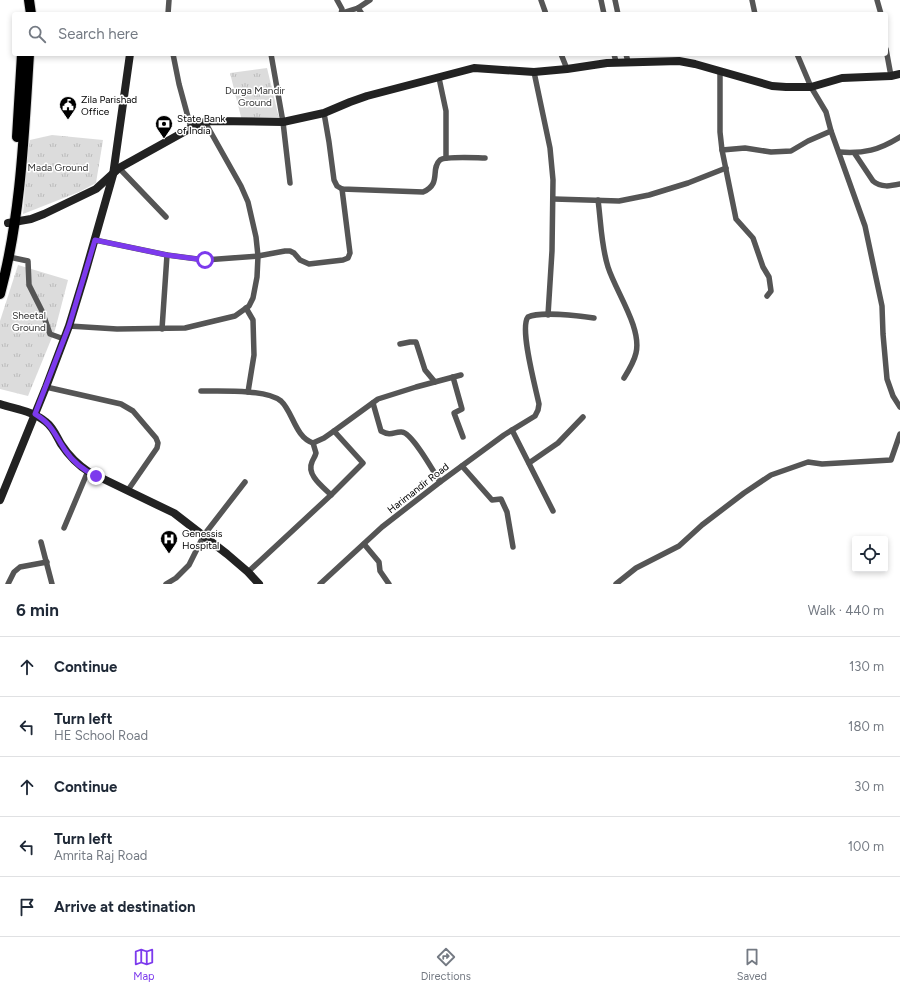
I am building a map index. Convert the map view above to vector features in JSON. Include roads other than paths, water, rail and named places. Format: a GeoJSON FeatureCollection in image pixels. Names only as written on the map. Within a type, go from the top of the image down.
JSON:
{"type":"FeatureCollection","features":[{"type":"Feature","properties":{"kind":"highway"},"geometry":{"type":"LineString","coordinates":[[23,0],[25,12]]}},
{"type":"Feature","properties":{"kind":"highway"},"geometry":{"type":"LineString","coordinates":[[29,0],[31,12]]}},
{"type":"Feature","properties":{"kind":"highway"},"geometry":{"type":"LineString","coordinates":[[0,294],[9,257],[22,56]]}},
{"type":"Feature","properties":{"kind":"highway"},"geometry":{"type":"LineString","coordinates":[[0,270],[11,223],[23,138],[29,56]]}},
{"type":"Feature","properties":{"kind":"street"},"geometry":{"type":"LineString","coordinates":[[168,12],[169,0]]}},
{"type":"Feature","properties":{"kind":"street"},"geometry":{"type":"LineString","coordinates":[[336,0],[342,9],[342,12]]}},
{"type":"Feature","properties":{"kind":"street"},"geometry":{"type":"LineString","coordinates":[[347,12],[358,8],[370,0]]}},
{"type":"Feature","properties":{"kind":"street"},"geometry":{"type":"LineString","coordinates":[[541,0],[545,12]]}},
{"type":"Feature","properties":{"kind":"street"},"geometry":{"type":"LineString","coordinates":[[601,0],[604,12]]}},
{"type":"Feature","properties":{"kind":"street"},"geometry":{"type":"LineString","coordinates":[[615,0],[618,12]]}},
{"type":"Feature","properties":{"kind":"street"},"geometry":{"type":"LineString","coordinates":[[752,0],[755,12]]}},
{"type":"Feature","properties":{"kind":"street"},"geometry":{"type":"LineString","coordinates":[[877,0],[880,12]]}},
{"type":"Feature","properties":{"kind":"street"},"geometry":{"type":"LineString","coordinates":[[358,8],[361,12]]}},
{"type":"Feature","properties":{"kind":"street"},"geometry":{"type":"LineString","coordinates":[[0,500],[69,326],[116,172],[130,56]]}},
{"type":"Feature","properties":{"kind":"street"},"geometry":{"type":"LineString","coordinates":[[173,56],[179,84],[191,128]]}},
{"type":"Feature","properties":{"kind":"street"},"geometry":{"type":"LineString","coordinates":[[271,56],[283,122],[290,183]]}},
{"type":"Feature","properties":{"kind":"street"},"geometry":{"type":"LineString","coordinates":[[562,56],[567,69]]}},
{"type":"Feature","properties":{"kind":"street"},"geometry":{"type":"LineString","coordinates":[[798,56],[811,87],[826,112],[831,132],[865,226],[882,306],[882,334],[887,379],[893,396],[900,407]]}},
{"type":"Feature","properties":{"kind":"street"},"geometry":{"type":"LineString","coordinates":[[887,56],[891,76]]}},
{"type":"Feature","properties":{"kind":"street"},"geometry":{"type":"LineString","coordinates":[[11,223],[44,214],[96,189],[116,172],[191,128],[205,122],[283,122],[324,113],[350,102],[474,68],[534,72],[567,69],[615,58],[679,61],[772,86],[786,87],[811,87],[842,78],[891,76],[900,74]]}},
{"type":"Feature","properties":{"kind":"street"},"geometry":{"type":"LineString","coordinates":[[720,71],[720,132],[722,150],[736,219],[753,238],[763,267],[769,277],[771,291],[767,296]]}},
{"type":"Feature","properties":{"kind":"street"},"geometry":{"type":"LineString","coordinates":[[534,72],[550,148],[554,199],[548,315],[594,318]]}},
{"type":"Feature","properties":{"kind":"street"},"geometry":{"type":"LineString","coordinates":[[439,78],[446,111],[446,158]]}},
{"type":"Feature","properties":{"kind":"street"},"geometry":{"type":"LineString","coordinates":[[324,113],[334,180],[337,186],[342,189],[423,192],[433,185],[437,166],[440,161],[446,158],[485,158]]}},
{"type":"Feature","properties":{"kind":"street"},"geometry":{"type":"LineString","coordinates":[[69,326],[117,329],[193,327],[235,316],[249,306],[257,277],[258,256],[256,237],[245,194],[205,122]]}},
{"type":"Feature","properties":{"kind":"street"},"geometry":{"type":"LineString","coordinates":[[722,150],[745,148],[771,152],[791,151],[808,141],[831,132]]}},
{"type":"Feature","properties":{"kind":"street"},"geometry":{"type":"LineString","coordinates":[[839,152],[855,154],[868,151],[886,145],[900,137]]}},
{"type":"Feature","properties":{"kind":"street"},"geometry":{"type":"LineString","coordinates":[[855,154],[873,181],[877,184],[891,186],[900,184]]}},
{"type":"Feature","properties":{"kind":"street"},"geometry":{"type":"LineString","coordinates":[[554,199],[619,201],[649,195],[688,183],[726,168]]}},
{"type":"Feature","properties":{"kind":"street"},"geometry":{"type":"LineString","coordinates":[[116,172],[166,217]]}},
{"type":"Feature","properties":{"kind":"street"},"geometry":{"type":"LineString","coordinates":[[95,240],[167,255],[205,260],[258,256],[285,250],[294,253],[300,260],[309,264],[343,260],[348,258],[350,253],[342,189]]}},
{"type":"Feature","properties":{"kind":"street"},"geometry":{"type":"LineString","coordinates":[[598,200],[603,247],[608,266],[636,335],[636,353],[624,378]]}},
{"type":"Feature","properties":{"kind":"street"},"geometry":{"type":"LineString","coordinates":[[162,329],[167,255]]}},
{"type":"Feature","properties":{"kind":"street"},"geometry":{"type":"LineString","coordinates":[[9,257],[28,261],[29,285],[42,311],[50,334],[64,339]]}},
{"type":"Feature","properties":{"kind":"street"},"geometry":{"type":"LineString","coordinates":[[246,308],[253,320],[254,355],[248,392]]}},
{"type":"Feature","properties":{"kind":"street","name":"Harimandir Road"},"geometry":{"type":"LineString","coordinates":[[320,584],[382,527],[462,466],[512,430],[535,416],[539,404],[529,360],[525,324],[526,319],[530,316],[548,315]]}},
{"type":"Feature","properties":{"kind":"street"},"geometry":{"type":"LineString","coordinates":[[400,344],[416,342],[425,370],[435,382]]}},
{"type":"Feature","properties":{"kind":"street"},"geometry":{"type":"LineString","coordinates":[[313,443],[324,438],[378,399],[461,375]]}},
{"type":"Feature","properties":{"kind":"street"},"geometry":{"type":"LineString","coordinates":[[453,377],[462,409],[454,413],[463,437]]}},
{"type":"Feature","properties":{"kind":"street"},"geometry":{"type":"LineString","coordinates":[[46,387],[121,404],[133,411],[156,438],[158,443],[157,448],[128,490]]}},
{"type":"Feature","properties":{"kind":"street"},"geometry":{"type":"LineString","coordinates":[[201,391],[248,392],[279,400],[284,404],[301,434],[305,439],[313,443],[316,453],[310,470],[313,476],[331,495]]}},
{"type":"Feature","properties":{"kind":"street"},"geometry":{"type":"LineString","coordinates":[[373,403],[381,431],[386,434],[402,432],[408,434],[440,482]]}},
{"type":"Feature","properties":{"kind":"street"},"geometry":{"type":"LineString","coordinates":[[0,404],[35,414],[47,422],[69,456],[79,466],[174,513],[248,572],[259,584]]}},
{"type":"Feature","properties":{"kind":"street"},"geometry":{"type":"LineString","coordinates":[[529,463],[558,443],[583,417]]}},
{"type":"Feature","properties":{"kind":"street"},"geometry":{"type":"LineString","coordinates":[[512,430],[553,511]]}},
{"type":"Feature","properties":{"kind":"street"},"geometry":{"type":"LineString","coordinates":[[248,572],[331,495],[363,463],[334,431]]}},
{"type":"Feature","properties":{"kind":"street"},"geometry":{"type":"LineString","coordinates":[[616,584],[636,568],[679,546],[702,525],[744,493],[771,475],[808,462],[822,464],[891,460],[900,434]]}},
{"type":"Feature","properties":{"kind":"street"},"geometry":{"type":"LineString","coordinates":[[462,466],[492,500],[501,499],[507,512],[513,548]]}},
{"type":"Feature","properties":{"kind":"street"},"geometry":{"type":"LineString","coordinates":[[64,528],[88,471]]}},
{"type":"Feature","properties":{"kind":"street"},"geometry":{"type":"LineString","coordinates":[[166,584],[176,578],[189,565],[204,536],[245,482]]}},
{"type":"Feature","properties":{"kind":"street"},"geometry":{"type":"LineString","coordinates":[[41,542],[52,584]]}},
{"type":"Feature","properties":{"kind":"street"},"geometry":{"type":"LineString","coordinates":[[364,544],[380,562],[380,571],[389,584]]}},
{"type":"Feature","properties":{"kind":"street"},"geometry":{"type":"LineString","coordinates":[[8,584],[14,572],[20,567],[46,562]]}},
{"type":"Feature","properties":{"kind":"place","name":"Zila Parishad Office"},"geometry":{"type":"Point","coordinates":[68,120]}},
{"type":"Feature","properties":{"kind":"place","name":"State Bank of India"},"geometry":{"type":"Point","coordinates":[164,139]}},
{"type":"Feature","properties":{"kind":"place","name":"Genessis Hospital"},"geometry":{"type":"Point","coordinates":[169,554]}},
{"type":"Feature","properties":{"kind":"park label","name":"Durga Mandir Ground"},"geometry":{"type":"Point","coordinates":[255,96]}},
{"type":"Feature","properties":{"kind":"park label","name":"Mada Ground"},"geometry":{"type":"Point","coordinates":[58,167]}},
{"type":"Feature","properties":{"kind":"park label","name":"Sheetal Ground"},"geometry":{"type":"Point","coordinates":[29,320]}}]}
